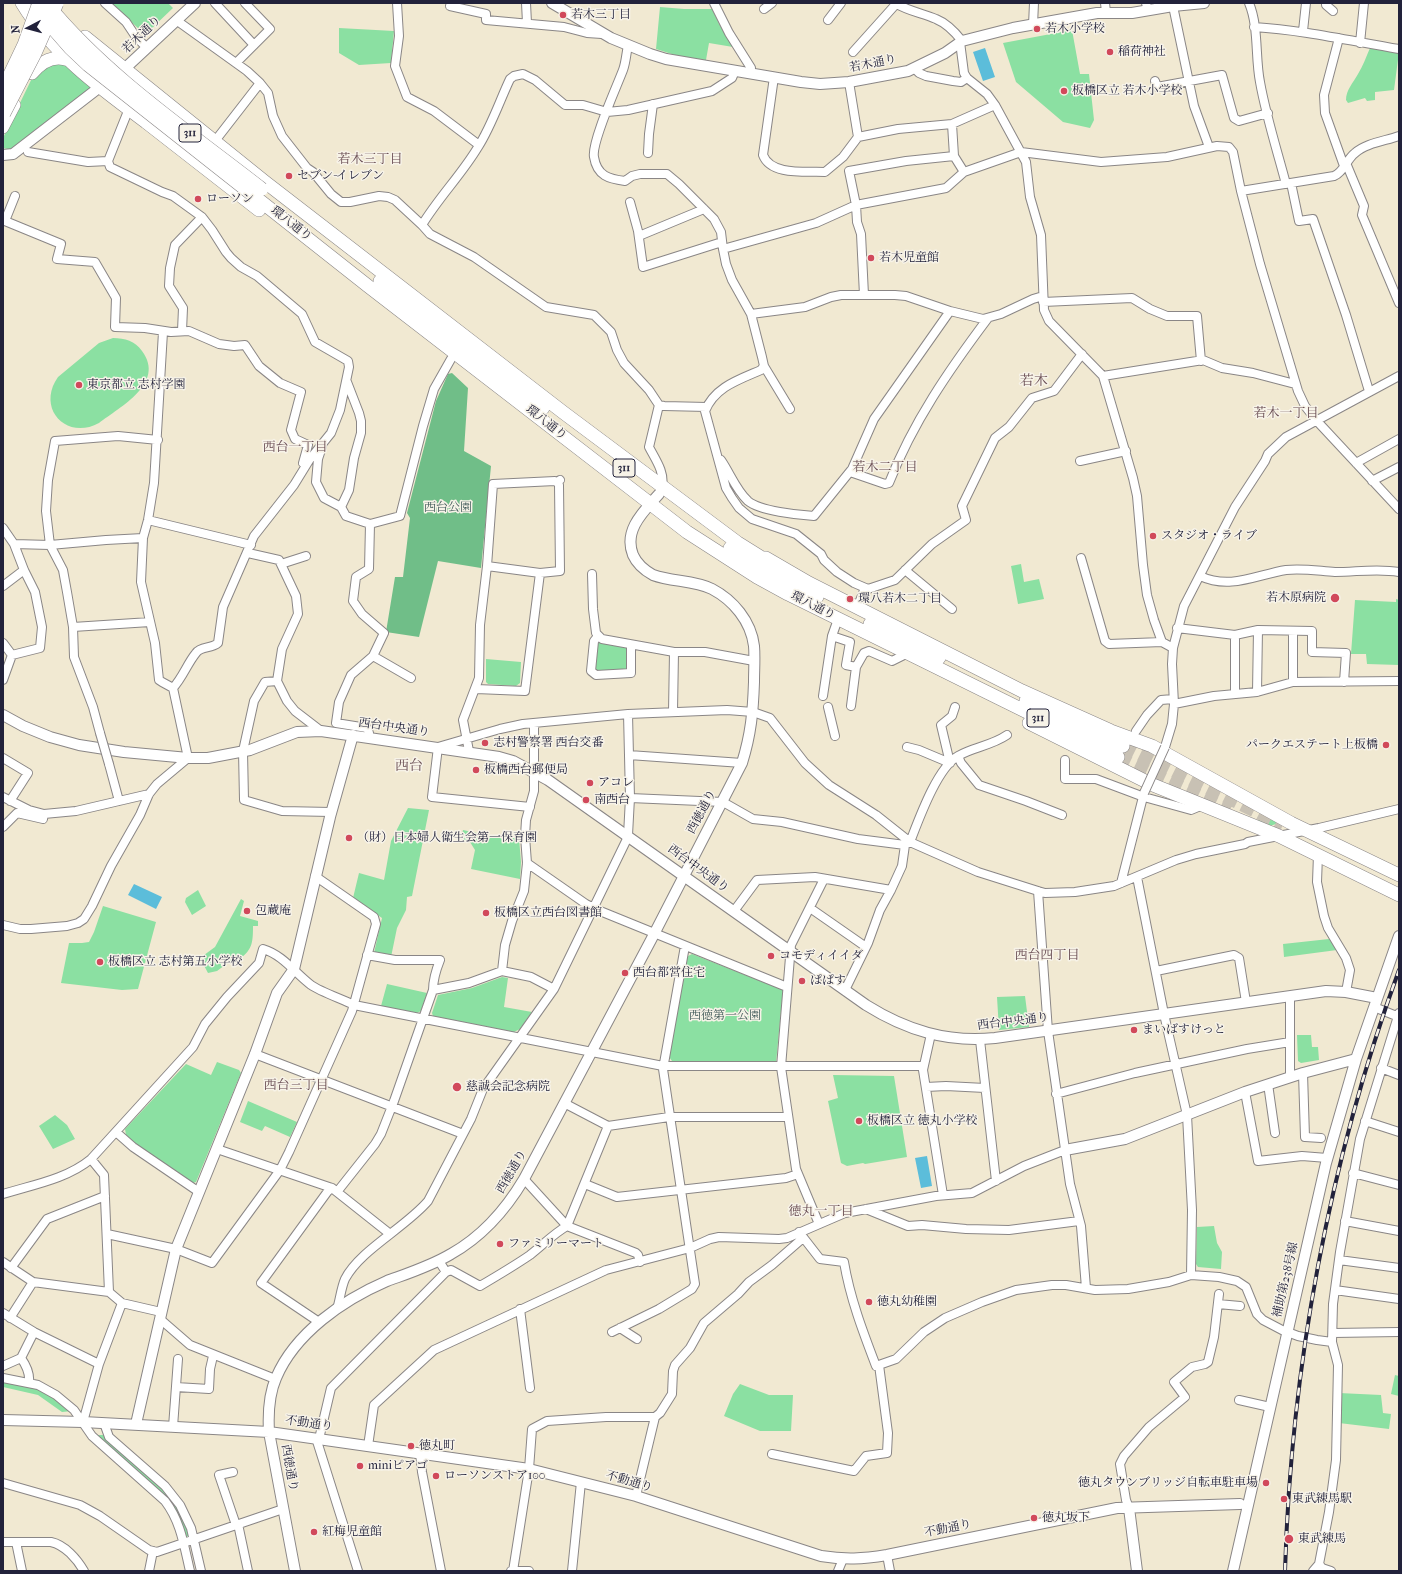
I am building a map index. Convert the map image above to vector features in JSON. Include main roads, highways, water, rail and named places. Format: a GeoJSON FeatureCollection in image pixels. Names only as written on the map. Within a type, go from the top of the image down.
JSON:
{"type":"FeatureCollection","features":[{"type":"Feature","properties":{"kind":"highway"},"geometry":{"type":"LineString","coordinates":[[3,91],[25,45],[40,3]]}},
{"type":"Feature","properties":{"kind":"highway"},"geometry":{"type":"LineString","coordinates":[[3,113],[58,5]]}},
{"type":"Feature","properties":{"kind":"main road"},"geometry":{"type":"LineString","coordinates":[[22,3],[32,7],[48,38],[69,60],[128,109],[258,192],[335,252],[467,340],[564,413],[657,495],[762,558],[766,558],[808,583],[857,608],[916,646],[975,671],[1021,694],[1152,746],[1306,831],[1399,875]]}},
{"type":"Feature","properties":{"kind":"main road","name":"環八通り"},"geometry":{"type":"LineString","coordinates":[[46,3],[78,40],[95,56],[258,192]]}},
{"type":"Feature","properties":{"kind":"main road"},"geometry":{"type":"LineString","coordinates":[[58,5],[80,33],[124,70],[215,141],[258,192],[281,223],[335,252]]}},
{"type":"Feature","properties":{"kind":"main road"},"geometry":{"type":"LineString","coordinates":[[3,128],[32,73],[48,38],[58,5]]}},
{"type":"Feature","properties":{"kind":"main road"},"geometry":{"type":"LineString","coordinates":[[4,73],[22,38],[32,7]]}},
{"type":"Feature","properties":{"kind":"main road","name":"環八通り"},"geometry":{"type":"LineString","coordinates":[[32,7],[88,65],[258,192],[335,252],[602,467],[657,495],[708,547],[757,577],[838,619],[916,646],[958,679],[1121,752],[1021,694],[850,614],[748,561],[657,495],[510,382],[335,252]]}},
{"type":"Feature","properties":{"kind":"main road"},"geometry":{"type":"LineString","coordinates":[[32,73],[39,65],[49,60],[59,57],[69,60]]}},
{"type":"Feature","properties":{"kind":"main road"},"geometry":{"type":"LineString","coordinates":[[258,192],[300,213],[335,252],[362,292],[451,359],[554,440],[602,467]]}},
{"type":"Feature","properties":{"kind":"main road"},"geometry":{"type":"LineString","coordinates":[[958,679],[1006,711],[1153,785],[1278,836],[1399,895]]}},
{"type":"Feature","properties":{"kind":"main road"},"geometry":{"type":"LineString","coordinates":[[1257,827],[1253,817],[1261,810],[1269,811]]}},
{"type":"Feature","properties":{"kind":"water"},"geometry":{"type":"Polygon","coordinates":[[[985,48],[995,77],[983,81],[973,52],[985,48]]]}},
{"type":"Feature","properties":{"kind":"water"},"geometry":{"type":"Polygon","coordinates":[[[134,884],[162,897],[156,909],[128,895],[134,884]]]}},
{"type":"Feature","properties":{"kind":"water"},"geometry":{"type":"Polygon","coordinates":[[[927,1156],[932,1186],[921,1188],[915,1158],[927,1156]]]}},
{"type":"Feature","properties":{"kind":"tunnel"},"geometry":{"type":"LineString","coordinates":[[1123,746],[1283,825]]}},
{"type":"Feature","properties":{"kind":"tunnel"},"geometry":{"type":"LineString","coordinates":[[1118,757],[1230,810]]}},
{"type":"Feature","properties":{"kind":"railway"},"geometry":{"type":"LineString","coordinates":[[1285,1571],[1289,1494],[1296,1418],[1305,1342],[1318,1266],[1352,1116],[1374,1043],[1399,970]]}},
{"type":"Feature","properties":{"kind":"place","name":"若木三丁目"},"geometry":{"type":"Point","coordinates":[563,15]}},
{"type":"Feature","properties":{"kind":"place","name":"若木小学校"},"geometry":{"type":"Point","coordinates":[1037,29]}},
{"type":"Feature","properties":{"kind":"place","name":"稲荷神社"},"geometry":{"type":"Point","coordinates":[1110,52]}},
{"type":"Feature","properties":{"kind":"place","name":"板橋区立 若木小学校"},"geometry":{"type":"Point","coordinates":[1064,91]}},
{"type":"Feature","properties":{"kind":"place","name":"セブン-イレブン"},"geometry":{"type":"Point","coordinates":[289,176]}},
{"type":"Feature","properties":{"kind":"place","name":"ローソン"},"geometry":{"type":"Point","coordinates":[198,199]}},
{"type":"Feature","properties":{"kind":"place","name":"若木児童館"},"geometry":{"type":"Point","coordinates":[871,258]}},
{"type":"Feature","properties":{"kind":"place","name":"東京都立 志村学園"},"geometry":{"type":"Point","coordinates":[79,385]}},
{"type":"Feature","properties":{"kind":"place","name":"スタジオ・ライブ"},"geometry":{"type":"Point","coordinates":[1153,536]}},
{"type":"Feature","properties":{"kind":"place","name":"若木原病院"},"geometry":{"type":"Point","coordinates":[1335,598]}},
{"type":"Feature","properties":{"kind":"place","name":"環八若木二丁目"},"geometry":{"type":"Point","coordinates":[850,599]}},
{"type":"Feature","properties":{"kind":"place","name":"志村警察署 西台交番"},"geometry":{"type":"Point","coordinates":[485,743]}},
{"type":"Feature","properties":{"kind":"place","name":"パークエステート上板橋"},"geometry":{"type":"Point","coordinates":[1386,745]}},
{"type":"Feature","properties":{"kind":"place","name":"板橋西台郵便局"},"geometry":{"type":"Point","coordinates":[476,770]}},
{"type":"Feature","properties":{"kind":"place","name":"アコレ"},"geometry":{"type":"Point","coordinates":[590,783]}},
{"type":"Feature","properties":{"kind":"place","name":"南西台"},"geometry":{"type":"Point","coordinates":[586,800]}},
{"type":"Feature","properties":{"kind":"place","name":"（財）日本婦人衛生会第一保育園"},"geometry":{"type":"Point","coordinates":[349,838]}},
{"type":"Feature","properties":{"kind":"place","name":"包蔵庵"},"geometry":{"type":"Point","coordinates":[247,911]}},
{"type":"Feature","properties":{"kind":"place","name":"板橋区立西台図書館"},"geometry":{"type":"Point","coordinates":[486,913]}},
{"type":"Feature","properties":{"kind":"place","name":"コモディイイダ"},"geometry":{"type":"Point","coordinates":[771,956]}},
{"type":"Feature","properties":{"kind":"place","name":"板橋区立 志村第五小学校"},"geometry":{"type":"Point","coordinates":[100,962]}},
{"type":"Feature","properties":{"kind":"place","name":"西台都営住宅"},"geometry":{"type":"Point","coordinates":[625,973]}},
{"type":"Feature","properties":{"kind":"place","name":"ぱぱす"},"geometry":{"type":"Point","coordinates":[802,981]}},
{"type":"Feature","properties":{"kind":"place","name":"まいばすけっと"},"geometry":{"type":"Point","coordinates":[1134,1030]}},
{"type":"Feature","properties":{"kind":"place","name":"慈誠会記念病院"},"geometry":{"type":"Point","coordinates":[457,1087]}},
{"type":"Feature","properties":{"kind":"place","name":"板橋区立 徳丸小学校"},"geometry":{"type":"Point","coordinates":[859,1121]}},
{"type":"Feature","properties":{"kind":"place","name":"ファミリーマート"},"geometry":{"type":"Point","coordinates":[500,1244]}},
{"type":"Feature","properties":{"kind":"place","name":"徳丸幼稚園"},"geometry":{"type":"Point","coordinates":[869,1302]}},
{"type":"Feature","properties":{"kind":"place","name":"徳丸町"},"geometry":{"type":"Point","coordinates":[411,1446]}},
{"type":"Feature","properties":{"kind":"place","name":"miniピアゴ"},"geometry":{"type":"Point","coordinates":[360,1466]}},
{"type":"Feature","properties":{"kind":"place","name":"ローソンストア100"},"geometry":{"type":"Point","coordinates":[436,1476]}},
{"type":"Feature","properties":{"kind":"place","name":"徳丸タウンブリッジ自転車駐車場"},"geometry":{"type":"Point","coordinates":[1266,1483]}},
{"type":"Feature","properties":{"kind":"place","name":"東武練馬駅"},"geometry":{"type":"Point","coordinates":[1284,1499]}},
{"type":"Feature","properties":{"kind":"place","name":"徳丸坂下"},"geometry":{"type":"Point","coordinates":[1034,1518]}},
{"type":"Feature","properties":{"kind":"place","name":"紅梅児童館"},"geometry":{"type":"Point","coordinates":[314,1532]}},
{"type":"Feature","properties":{"kind":"place","name":"東武練馬"},"geometry":{"type":"Point","coordinates":[1289,1539]}},
{"type":"Feature","properties":{"kind":"district","name":"若木三丁目"},"geometry":{"type":"Point","coordinates":[370,160]}},
{"type":"Feature","properties":{"kind":"district","name":"若木"},"geometry":{"type":"Point","coordinates":[1034,382]}},
{"type":"Feature","properties":{"kind":"district","name":"若木一丁目"},"geometry":{"type":"Point","coordinates":[1286,414]}},
{"type":"Feature","properties":{"kind":"district","name":"西台一丁目"},"geometry":{"type":"Point","coordinates":[295,448]}},
{"type":"Feature","properties":{"kind":"district","name":"若木二丁目"},"geometry":{"type":"Point","coordinates":[885,468]}},
{"type":"Feature","properties":{"kind":"district","name":"西台"},"geometry":{"type":"Point","coordinates":[409,767]}},
{"type":"Feature","properties":{"kind":"district","name":"西台四丁目"},"geometry":{"type":"Point","coordinates":[1047,956]}},
{"type":"Feature","properties":{"kind":"district","name":"西台三丁目"},"geometry":{"type":"Point","coordinates":[296,1086]}},
{"type":"Feature","properties":{"kind":"district","name":"徳丸一丁目"},"geometry":{"type":"Point","coordinates":[821,1212]}},
{"type":"Feature","properties":{"kind":"park label","name":"西台公園"},"geometry":{"type":"Point","coordinates":[448,508]}},
{"type":"Feature","properties":{"kind":"park label","name":"西徳第一公園"},"geometry":{"type":"Point","coordinates":[725,1016]}}]}
